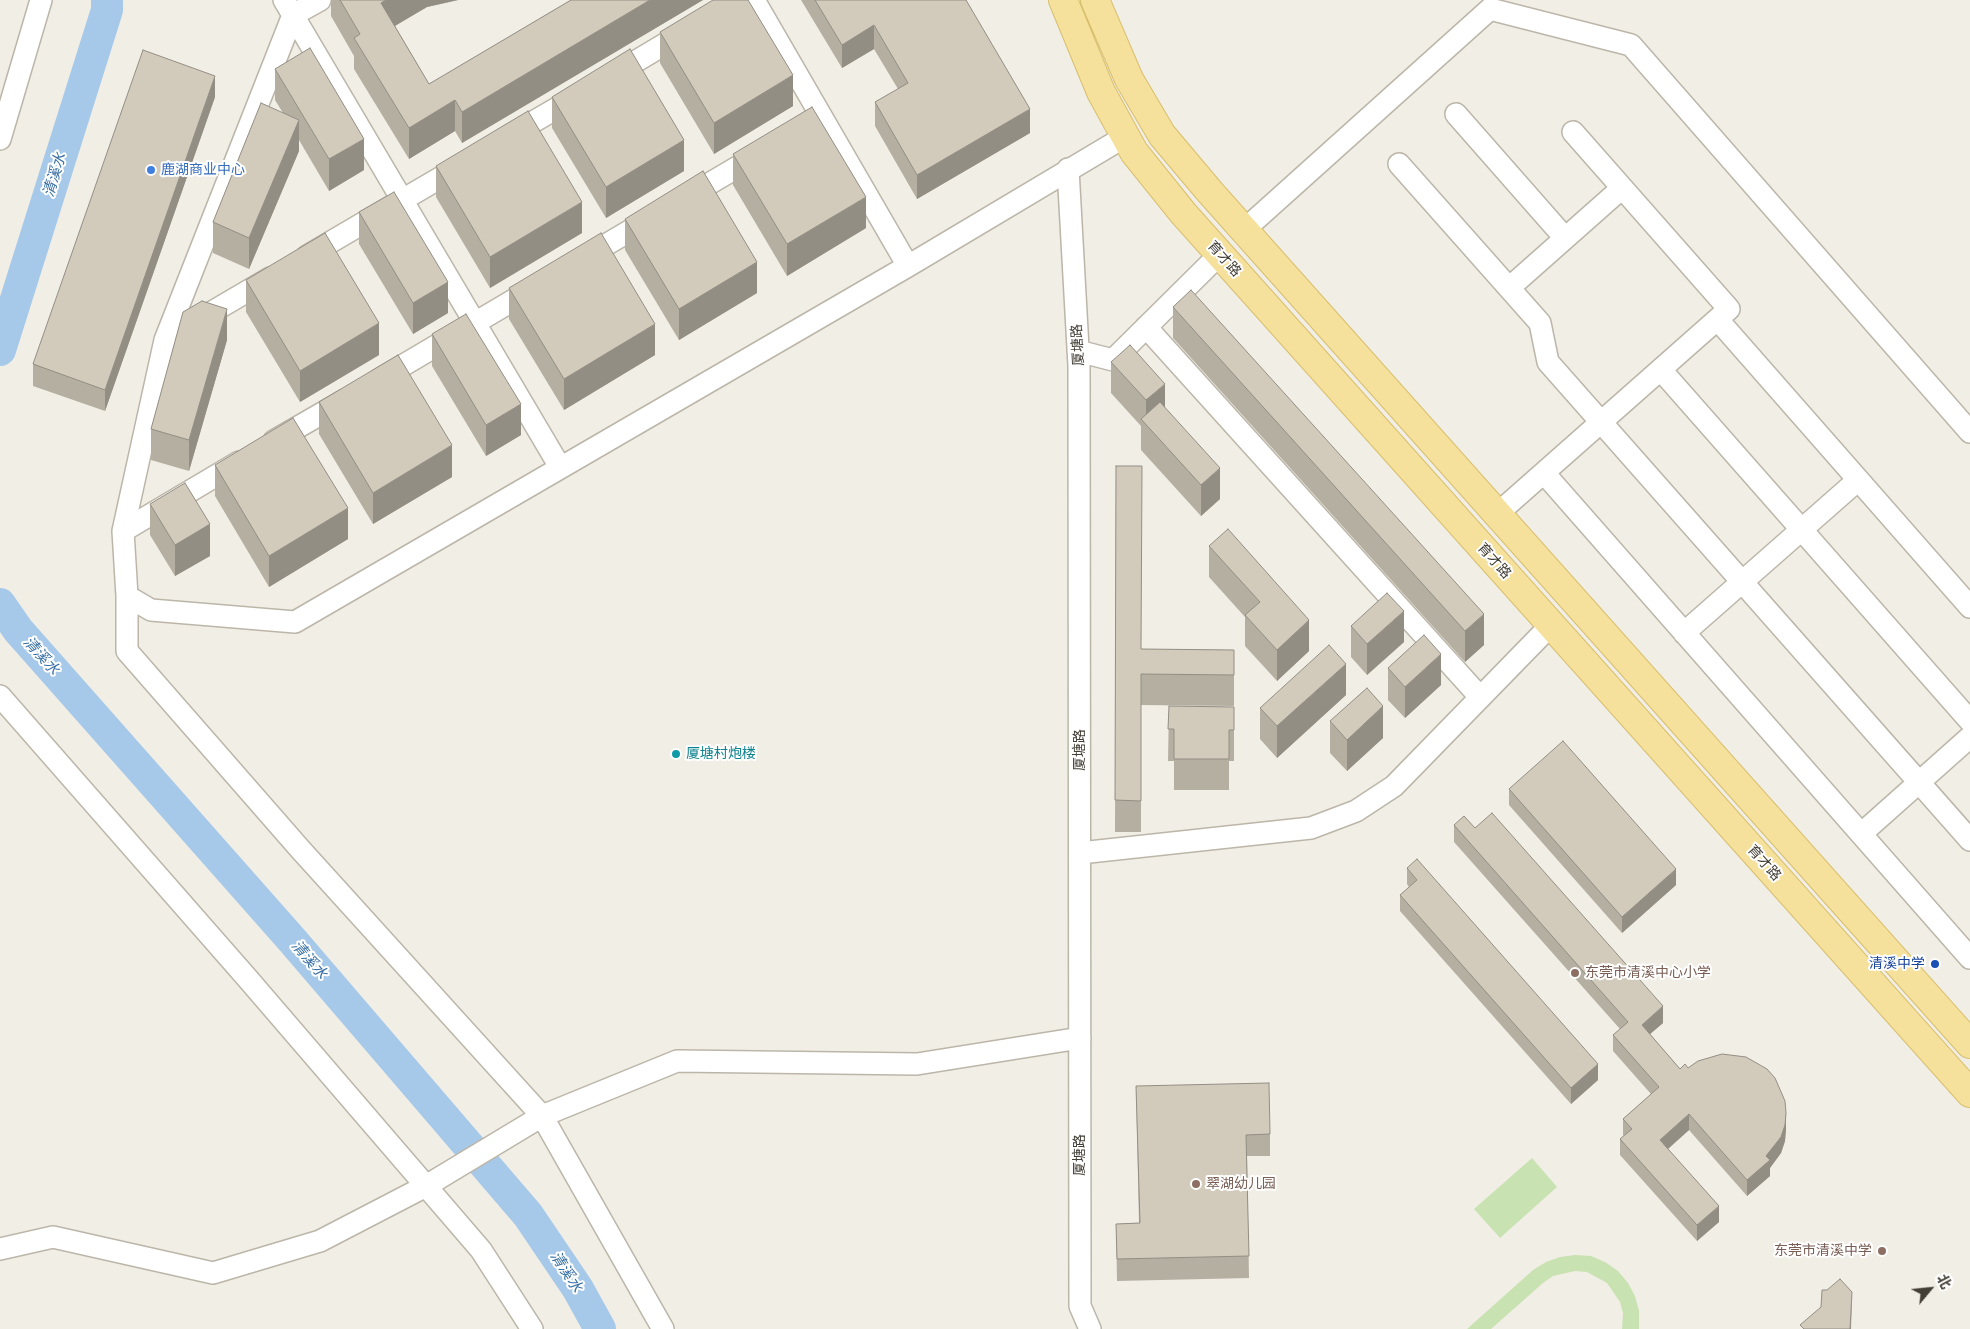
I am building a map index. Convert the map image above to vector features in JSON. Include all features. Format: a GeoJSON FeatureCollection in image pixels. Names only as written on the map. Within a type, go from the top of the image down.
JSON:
{"type":"FeatureCollection","features":[{"type":"Feature","properties":{"kind":"main road","name":"育才路"},"geometry":{"type":"LineString","coordinates":[[1063,0],[1101,92],[1140,160],[1183,213],[1970,1093]]}},
{"type":"Feature","properties":{"kind":"main road"},"geometry":{"type":"LineString","coordinates":[[1095,0],[1129,79],[1162,134],[1244,230],[1970,1044]]}},
{"type":"Feature","properties":{"kind":"street"},"geometry":{"type":"LineString","coordinates":[[0,139],[41,0]]}},
{"type":"Feature","properties":{"kind":"street"},"geometry":{"type":"LineString","coordinates":[[289,8],[320,0]]}},
{"type":"Feature","properties":{"kind":"street"},"geometry":{"type":"LineString","coordinates":[[754,0],[813,123],[908,266]]}},
{"type":"Feature","properties":{"kind":"street"},"geometry":{"type":"LineString","coordinates":[[289,8],[560,467]]}},
{"type":"Feature","properties":{"kind":"street"},"geometry":{"type":"LineString","coordinates":[[289,8],[165,340],[123,531],[127,596],[127,652],[300,850],[542,1116],[663,1329]]}},
{"type":"Feature","properties":{"kind":"street"},"geometry":{"type":"LineString","coordinates":[[1244,230],[1490,9],[1632,45],[1970,432]]}},
{"type":"Feature","properties":{"kind":"street"},"geometry":{"type":"LineString","coordinates":[[165,340],[706,20]]}},
{"type":"Feature","properties":{"kind":"street"},"geometry":{"type":"LineString","coordinates":[[1456,114],[1565,238]]}},
{"type":"Feature","properties":{"kind":"street"},"geometry":{"type":"LineString","coordinates":[[1497,514],[1729,310],[1573,132]]}},
{"type":"Feature","properties":{"kind":"street"},"geometry":{"type":"LineString","coordinates":[[127,596],[151,610],[295,622],[908,266],[1126,136]]}},
{"type":"Feature","properties":{"kind":"street"},"geometry":{"type":"LineString","coordinates":[[123,531],[771,148]]}},
{"type":"Feature","properties":{"kind":"street"},"geometry":{"type":"LineString","coordinates":[[1399,164],[1540,324],[1548,362],[1970,840]]}},
{"type":"Feature","properties":{"kind":"street","name":"厦塘路"},"geometry":{"type":"LineString","coordinates":[[1068,169],[1078,350],[1080,1306],[1090,1329]]}},
{"type":"Feature","properties":{"kind":"street"},"geometry":{"type":"LineString","coordinates":[[1509,288],[1622,188]]}},
{"type":"Feature","properties":{"kind":"street"},"geometry":{"type":"LineString","coordinates":[[1078,350],[1113,360],[1220,254]]}},
{"type":"Feature","properties":{"kind":"street"},"geometry":{"type":"LineString","coordinates":[[1718,320],[1970,607]]}},
{"type":"Feature","properties":{"kind":"street"},"geometry":{"type":"LineString","coordinates":[[1146,327],[1480,698]]}},
{"type":"Feature","properties":{"kind":"street"},"geometry":{"type":"LineString","coordinates":[[1661,370],[1970,721]]}},
{"type":"Feature","properties":{"kind":"street"},"geometry":{"type":"LineString","coordinates":[[1544,473],[1861,834],[1966,945]]}},
{"type":"Feature","properties":{"kind":"street"},"geometry":{"type":"LineString","coordinates":[[1684,633],[1858,480]]}},
{"type":"Feature","properties":{"kind":"street"},"geometry":{"type":"LineString","coordinates":[[1080,853],[1311,828],[1356,811],[1394,786],[1551,624]]}},
{"type":"Feature","properties":{"kind":"street"},"geometry":{"type":"LineString","coordinates":[[0,696],[235,964],[481,1250],[532,1329]]}},
{"type":"Feature","properties":{"kind":"street"},"geometry":{"type":"LineString","coordinates":[[1861,834],[1970,737]]}},
{"type":"Feature","properties":{"kind":"street"},"geometry":{"type":"LineString","coordinates":[[0,1248],[53,1237],[213,1273],[320,1241],[426,1186],[542,1116],[676,1061],[917,1064],[1080,1038]]}},
{"type":"Feature","properties":{"kind":"green space"},"geometry":{"type":"Polygon","coordinates":[[[1532,1158],[1557,1187],[1500,1238],[1474,1209],[1532,1158]]]}},
{"type":"Feature","properties":{"kind":"green space"},"geometry":{"type":"Polygon","coordinates":[[[1575,1255],[1591,1256],[1605,1262],[1618,1271],[1628,1283],[1635,1296],[1639,1311],[1639,1329],[1622,1329],[1623,1313],[1620,1302],[1607,1283],[1587,1272],[1575,1271],[1553,1276],[1491,1329],[1467,1329],[1533,1270],[1546,1262],[1560,1257],[1575,1255]]]}},
{"type":"Feature","properties":{"kind":"building"},"geometry":{"type":"Polygon","coordinates":[[[340,0],[386,0],[381,3],[429,84],[571,0],[650,0],[462,112],[455,100],[409,128],[354,38],[360,34],[340,0]]]}},
{"type":"Feature","properties":{"kind":"building"},"geometry":{"type":"Polygon","coordinates":[[[713,0],[748,0],[793,75],[714,123],[660,32],[713,0]]]}},
{"type":"Feature","properties":{"kind":"building"},"geometry":{"type":"Polygon","coordinates":[[[815,0],[966,0],[1030,109],[917,175],[875,102],[908,83],[874,25],[842,45],[815,0]]]}},
{"type":"Feature","properties":{"kind":"building"},"geometry":{"type":"Polygon","coordinates":[[[310,48],[364,139],[329,159],[275,69],[310,48]]]}},
{"type":"Feature","properties":{"kind":"building"},"geometry":{"type":"Polygon","coordinates":[[[630,49],[684,140],[606,187],[552,97],[630,49]]]}},
{"type":"Feature","properties":{"kind":"building"},"geometry":{"type":"Polygon","coordinates":[[[143,50],[215,76],[105,390],[33,364],[143,50]]]}},
{"type":"Feature","properties":{"kind":"building"},"geometry":{"type":"Polygon","coordinates":[[[261,103],[299,120],[249,238],[213,222],[261,103]]]}},
{"type":"Feature","properties":{"kind":"building"},"geometry":{"type":"Polygon","coordinates":[[[812,107],[866,197],[787,244],[733,154],[812,107]]]}},
{"type":"Feature","properties":{"kind":"building"},"geometry":{"type":"Polygon","coordinates":[[[528,111],[582,202],[490,257],[436,166],[528,111]]]}},
{"type":"Feature","properties":{"kind":"building"},"geometry":{"type":"Polygon","coordinates":[[[703,171],[757,262],[679,309],[625,219],[703,171]]]}},
{"type":"Feature","properties":{"kind":"building"},"geometry":{"type":"Polygon","coordinates":[[[394,192],[448,282],[413,303],[359,212],[394,192]]]}},
{"type":"Feature","properties":{"kind":"building"},"geometry":{"type":"Polygon","coordinates":[[[325,233],[379,323],[300,371],[246,280],[325,233]]]}},
{"type":"Feature","properties":{"kind":"building"},"geometry":{"type":"Polygon","coordinates":[[[601,233],[655,324],[564,379],[509,288],[601,233]]]}},
{"type":"Feature","properties":{"kind":"building"},"geometry":{"type":"Polygon","coordinates":[[[1191,290],[1484,614],[1465,631],[1173,307],[1191,290]]]}},
{"type":"Feature","properties":{"kind":"building"},"geometry":{"type":"Polygon","coordinates":[[[202,301],[227,309],[189,440],[151,429],[183,312],[202,301]]]}},
{"type":"Feature","properties":{"kind":"building"},"geometry":{"type":"Polygon","coordinates":[[[466,314],[521,404],[486,425],[432,334],[466,314]]]}},
{"type":"Feature","properties":{"kind":"building"},"geometry":{"type":"Polygon","coordinates":[[[1130,345],[1165,384],[1146,400],[1111,362],[1130,345]]]}},
{"type":"Feature","properties":{"kind":"building"},"geometry":{"type":"Polygon","coordinates":[[[398,355],[452,445],[373,493],[319,402],[398,355]]]}},
{"type":"Feature","properties":{"kind":"building"},"geometry":{"type":"Polygon","coordinates":[[[1160,402],[1220,468],[1201,485],[1141,419],[1160,402]]]}},
{"type":"Feature","properties":{"kind":"building"},"geometry":{"type":"Polygon","coordinates":[[[293,418],[348,508],[269,556],[215,465],[293,418]]]}},
{"type":"Feature","properties":{"kind":"building"},"geometry":{"type":"Polygon","coordinates":[[[1116,466],[1142,466],[1141,649],[1234,650],[1234,675],[1141,674],[1141,801],[1115,800],[1116,466]]]}},
{"type":"Feature","properties":{"kind":"building"},"geometry":{"type":"Polygon","coordinates":[[[185,483],[210,524],[175,545],[150,504],[185,483]]]}},
{"type":"Feature","properties":{"kind":"building"},"geometry":{"type":"Polygon","coordinates":[[[1228,529],[1309,620],[1277,650],[1245,615],[1260,602],[1209,546],[1228,529]]]}},
{"type":"Feature","properties":{"kind":"building"},"geometry":{"type":"Polygon","coordinates":[[[1387,593],[1404,611],[1367,644],[1351,626],[1387,593]]]}},
{"type":"Feature","properties":{"kind":"building"},"geometry":{"type":"Polygon","coordinates":[[[1424,635],[1441,654],[1405,687],[1388,668],[1424,635]]]}},
{"type":"Feature","properties":{"kind":"building"},"geometry":{"type":"Polygon","coordinates":[[[1329,645],[1346,664],[1277,726],[1260,708],[1329,645]]]}},
{"type":"Feature","properties":{"kind":"building"},"geometry":{"type":"Polygon","coordinates":[[[1367,688],[1383,706],[1347,740],[1330,721],[1367,688]]]}},
{"type":"Feature","properties":{"kind":"building"},"geometry":{"type":"Polygon","coordinates":[[[1169,706],[1234,707],[1234,730],[1229,730],[1229,759],[1174,759],[1174,729],[1168,729],[1169,706]]]}},
{"type":"Feature","properties":{"kind":"building"},"geometry":{"type":"Polygon","coordinates":[[[1563,741],[1676,869],[1622,917],[1509,789],[1563,741]]]}},
{"type":"Feature","properties":{"kind":"building"},"geometry":{"type":"Polygon","coordinates":[[[1492,813],[1663,1006],[1642,1025],[1680,1069],[1685,1064],[1688,1068],[1698,1061],[1722,1054],[1746,1057],[1767,1069],[1775,1078],[1785,1101],[1785,1125],[1781,1137],[1766,1156],[1770,1160],[1747,1180],[1689,1114],[1660,1140],[1719,1206],[1697,1225],[1620,1139],[1632,1129],[1623,1119],[1659,1087],[1613,1035],[1628,1022],[1454,825],[1464,816],[1475,828],[1492,813]]]}},
{"type":"Feature","properties":{"kind":"building"},"geometry":{"type":"Polygon","coordinates":[[[1417,859],[1598,1064],[1571,1088],[1400,895],[1417,880],[1407,868],[1417,859]]]}},
{"type":"Feature","properties":{"kind":"building"},"geometry":{"type":"Polygon","coordinates":[[[1269,1083],[1270,1134],[1246,1135],[1249,1256],[1117,1259],[1116,1224],[1140,1223],[1136,1086],[1269,1083]]]}},
{"type":"Feature","properties":{"kind":"building"},"geometry":{"type":"Polygon","coordinates":[[[1840,1279],[1852,1292],[1850,1329],[1804,1329],[1800,1325],[1821,1307],[1822,1290],[1827,1290],[1840,1279]]]}},
{"type":"Feature","properties":{"kind":"waterway","name":"清溪水"},"geometry":{"type":"LineString","coordinates":[[0,350],[107,10],[107,0]]}},
{"type":"Feature","properties":{"kind":"waterway","name":"清溪水"},"geometry":{"type":"LineString","coordinates":[[0,604],[18,630],[292,940],[528,1215],[578,1289],[600,1329]]}},
{"type":"Feature","properties":{"kind":"place","name":"鹿湖商业中心"},"geometry":{"type":"Point","coordinates":[151,170]}},
{"type":"Feature","properties":{"kind":"place","name":"厦塘村炮楼"},"geometry":{"type":"Point","coordinates":[676,754]}},
{"type":"Feature","properties":{"kind":"place","name":"清溪中学"},"geometry":{"type":"Point","coordinates":[1935,964]}},
{"type":"Feature","properties":{"kind":"place","name":"东莞市清溪中心小学"},"geometry":{"type":"Point","coordinates":[1575,973]}},
{"type":"Feature","properties":{"kind":"place","name":"翠湖幼儿园"},"geometry":{"type":"Point","coordinates":[1196,1184]}},
{"type":"Feature","properties":{"kind":"place","name":"东莞市清溪中学"},"geometry":{"type":"Point","coordinates":[1882,1251]}}]}
